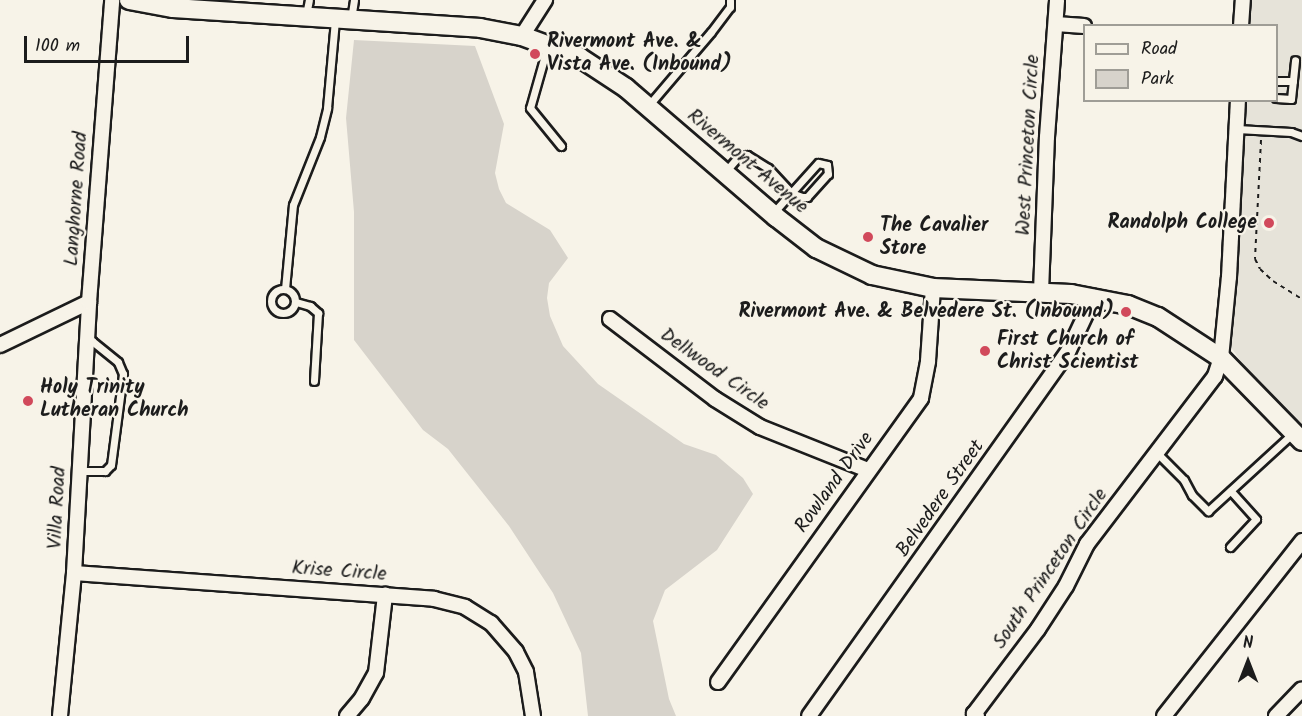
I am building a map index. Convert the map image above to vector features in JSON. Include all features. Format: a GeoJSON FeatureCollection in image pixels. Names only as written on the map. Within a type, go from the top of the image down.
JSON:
{"type":"FeatureCollection","features":[{"type":"Feature","properties":{"kind":"main road","name":"Rivermont Avenue"},"geometry":{"type":"LineString","coordinates":[[129,0],[173,8],[307,8],[343,18],[480,28],[522,36],[548,45],[579,57],[648,106],[772,214],[816,248],[872,275],[933,288],[1041,292],[1094,297],[1158,316],[1221,358],[1298,437]]}},
{"type":"Feature","properties":{"kind":"street","name":"Langhorne Road"},"geometry":{"type":"LineString","coordinates":[[89,302],[112,0]]}},
{"type":"Feature","properties":{"kind":"street"},"geometry":{"type":"LineString","coordinates":[[522,36],[545,0]]}},
{"type":"Feature","properties":{"kind":"street","name":"West Princeton Circle"},"geometry":{"type":"LineString","coordinates":[[1041,292],[1047,136],[1057,0]]}},
{"type":"Feature","properties":{"kind":"street"},"geometry":{"type":"LineString","coordinates":[[1242,24],[1243,0]]}},
{"type":"Feature","properties":{"kind":"street"},"geometry":{"type":"LineString","coordinates":[[1056,24],[1083,26]]}},
{"type":"Feature","properties":{"kind":"street","name":"South Princeton Circle"},"geometry":{"type":"LineString","coordinates":[[975,715],[1038,629],[1066,586],[1087,544],[1215,376],[1221,358],[1229,277],[1238,102]]}},
{"type":"Feature","properties":{"kind":"street","name":"Rowland Drive"},"geometry":{"type":"LineString","coordinates":[[718,682],[921,398],[928,362],[933,288]]}},
{"type":"Feature","properties":{"kind":"street","name":"Belvedere Street"},"geometry":{"type":"LineString","coordinates":[[809,716],[1068,352],[1094,297]]}},
{"type":"Feature","properties":{"kind":"street","name":"Villa Road"},"geometry":{"type":"LineString","coordinates":[[60,716],[74,573],[89,302]]}},
{"type":"Feature","properties":{"kind":"street"},"geometry":{"type":"LineString","coordinates":[[0,345],[89,302]]}},
{"type":"Feature","properties":{"kind":"street","name":"Dellwood Circle"},"geometry":{"type":"LineString","coordinates":[[610,319],[715,399],[760,427],[868,470]]}},
{"type":"Feature","properties":{"kind":"street"},"geometry":{"type":"LineString","coordinates":[[1164,716],[1302,541]]}},
{"type":"Feature","properties":{"kind":"street","name":"Krise Circle"},"geometry":{"type":"LineString","coordinates":[[74,573],[434,599],[465,607],[491,623],[516,652],[526,672],[532,716]]}},
{"type":"Feature","properties":{"kind":"street"},"geometry":{"type":"LineString","coordinates":[[347,716],[376,673],[385,595]]}},
{"type":"Feature","properties":{"kind":"street"},"geometry":{"type":"LineString","coordinates":[[1276,716],[1302,689]]}},
{"type":"Feature","properties":{"kind":"lane"},"geometry":{"type":"LineString","coordinates":[[285,289],[293,205],[320,137],[343,18],[354,0]]}},
{"type":"Feature","properties":{"kind":"lane"},"geometry":{"type":"LineString","coordinates":[[648,106],[711,32],[730,7],[730,0]]}},
{"type":"Feature","properties":{"kind":"lane"},"geometry":{"type":"LineString","coordinates":[[548,45],[530,108],[561,146]]}},
{"type":"Feature","properties":{"kind":"lane"},"geometry":{"type":"LineString","coordinates":[[1278,98],[1291,99],[1295,60]]}},
{"type":"Feature","properties":{"kind":"lane"},"geometry":{"type":"LineString","coordinates":[[1278,81],[1293,81]]}},
{"type":"Feature","properties":{"kind":"lane"},"geometry":{"type":"LineString","coordinates":[[1237,129],[1291,132],[1302,136]]}},
{"type":"Feature","properties":{"kind":"lane"},"geometry":{"type":"LineString","coordinates":[[724,173],[739,156],[747,155],[768,168],[791,193],[807,197],[828,174],[827,165],[818,163],[791,193],[772,214]]}},
{"type":"Feature","properties":{"kind":"lane"},"geometry":{"type":"LineString","coordinates":[[285,289],[293,293],[296,302]]}},
{"type":"Feature","properties":{"kind":"lane"},"geometry":{"type":"LineString","coordinates":[[285,289],[272,295],[274,309],[287,313],[296,302]]}},
{"type":"Feature","properties":{"kind":"lane"},"geometry":{"type":"LineString","coordinates":[[296,302],[310,306],[318,313],[314,381]]}},
{"type":"Feature","properties":{"kind":"lane"},"geometry":{"type":"LineString","coordinates":[[79,471],[105,471],[111,465],[123,374],[118,362],[92,341],[87,340]]}},
{"type":"Feature","properties":{"kind":"lane"},"geometry":{"type":"LineString","coordinates":[[1157,453],[1184,480],[1202,508],[1212,509],[1298,437]]}},
{"type":"Feature","properties":{"kind":"lane"},"geometry":{"type":"LineString","coordinates":[[1230,547],[1256,519],[1231,491]]}},
{"type":"Feature","properties":{"kind":"path"},"geometry":{"type":"LineString","coordinates":[[1262,131],[1255,259],[1273,281],[1302,300]]}},
{"type":"Feature","properties":{"kind":"shaded area","name":"Randolph College"},"geometry":{"type":"Polygon","coordinates":[[[1246,0],[1302,0],[1302,440],[1285,423],[1230,346],[1241,102],[1278,102],[1278,24],[1245,24],[1246,0]]]}},
{"type":"Feature","properties":{"kind":"green space"},"geometry":{"type":"Polygon","coordinates":[[[354,40],[475,46],[504,124],[495,173],[499,189],[506,203],[550,230],[568,258],[549,283],[547,298],[550,316],[563,346],[598,384],[684,444],[716,455],[743,478],[753,494],[717,550],[665,590],[653,621],[669,699],[676,716],[588,716],[581,653],[553,593],[509,526],[448,449],[423,430],[354,340],[354,212],[346,118],[354,40]]]}},
{"type":"Feature","properties":{"kind":"place","name":"Rivermont Ave. & Vista Ave. (Inbound)"},"geometry":{"type":"Point","coordinates":[535,54]}},
{"type":"Feature","properties":{"kind":"place","name":"Randolph College"},"geometry":{"type":"Point","coordinates":[1269,223]}},
{"type":"Feature","properties":{"kind":"place","name":"The Cavalier Store"},"geometry":{"type":"Point","coordinates":[868,237]}},
{"type":"Feature","properties":{"kind":"place","name":"Rivermont Ave. & Belvedere St. (Inbound)"},"geometry":{"type":"Point","coordinates":[1126,312]}},
{"type":"Feature","properties":{"kind":"place","name":"First Church of Christ Scientist"},"geometry":{"type":"Point","coordinates":[985,351]}},
{"type":"Feature","properties":{"kind":"place","name":"Holy Trinity Lutheran Church"},"geometry":{"type":"Point","coordinates":[28,401]}}]}
